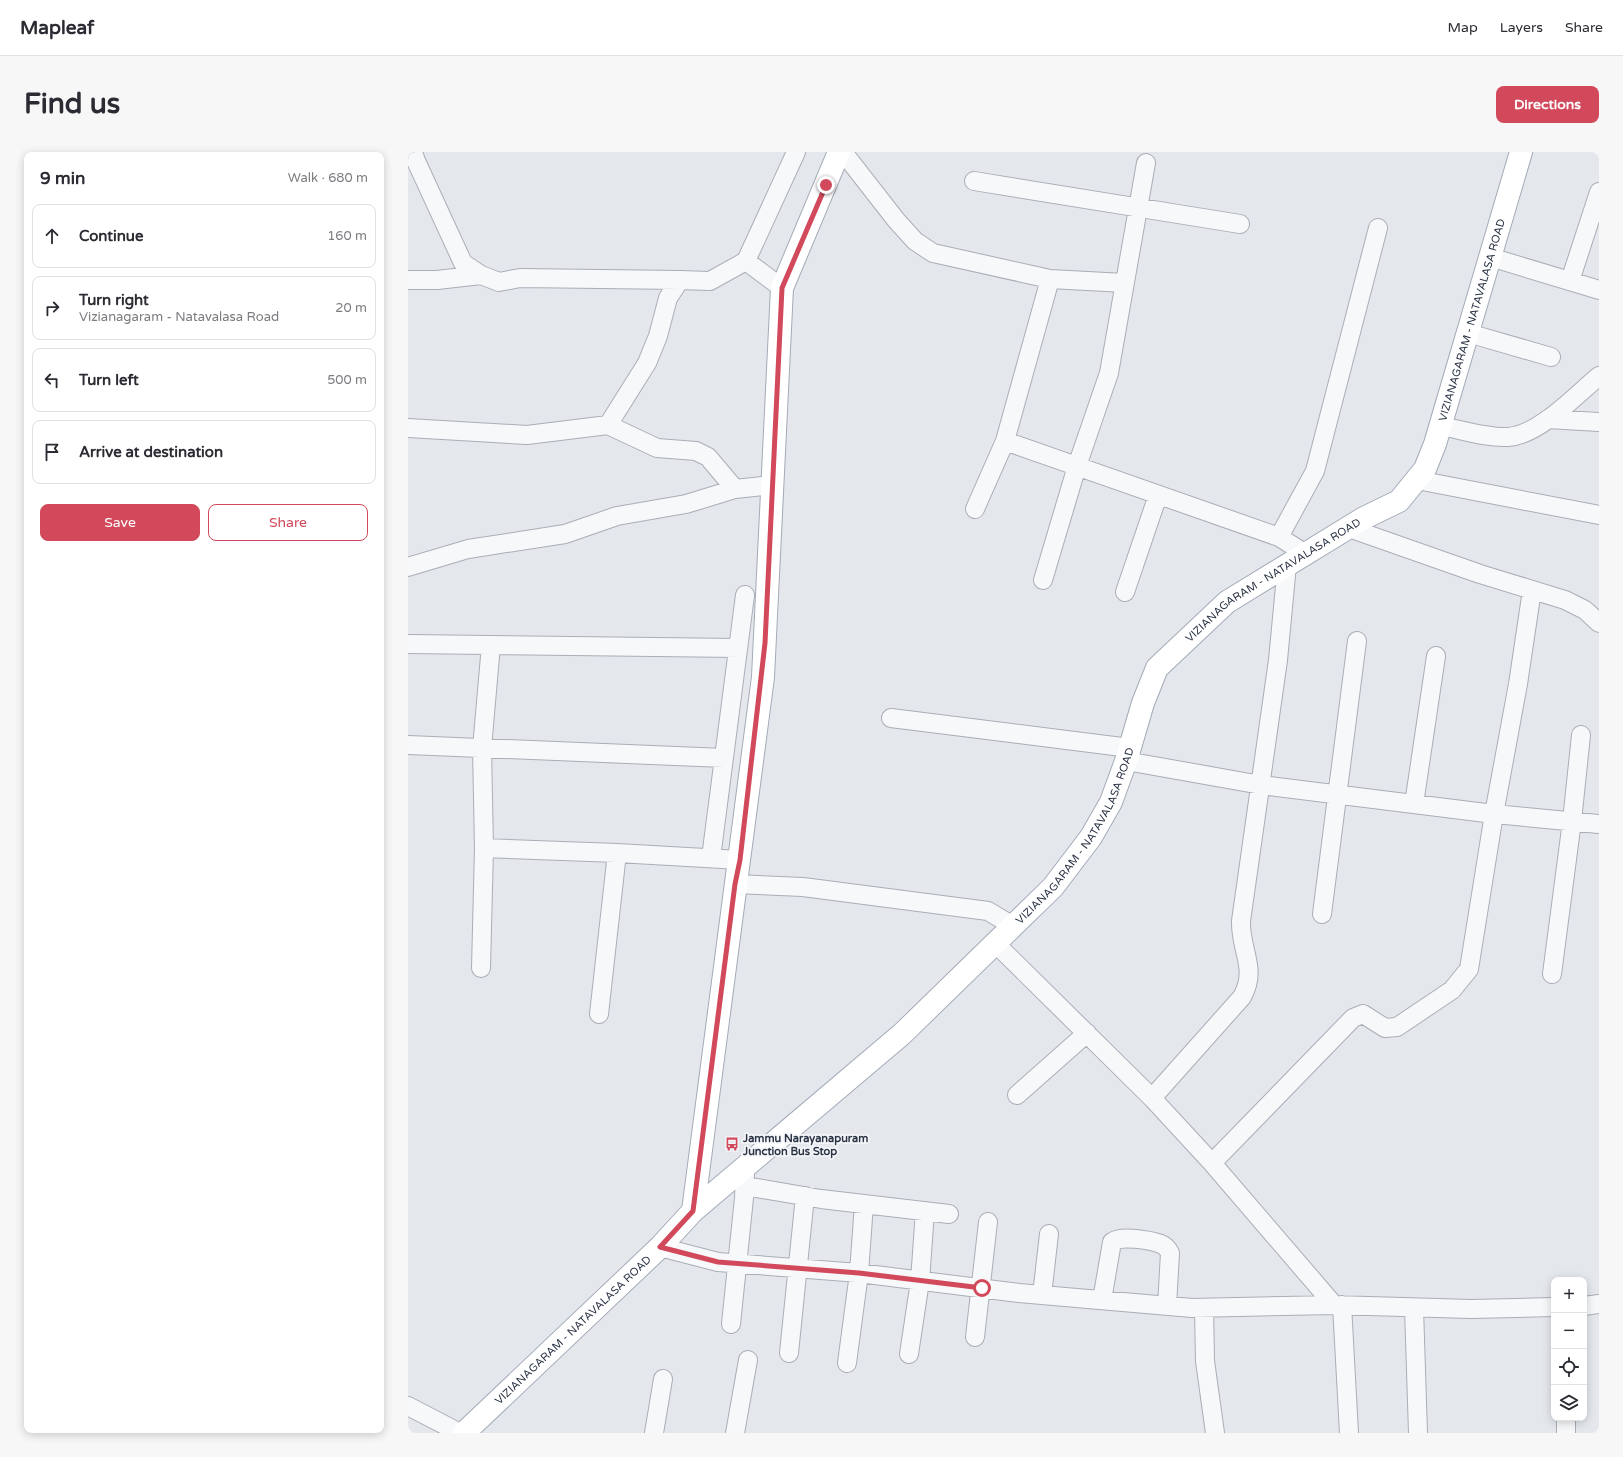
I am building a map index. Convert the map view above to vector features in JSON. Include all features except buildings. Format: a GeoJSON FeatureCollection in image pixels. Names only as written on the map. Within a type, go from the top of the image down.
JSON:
{"type":"FeatureCollection","features":[{"type":"Feature","properties":{"kind":"main road"},"geometry":{"type":"LineString","coordinates":[[693,1211],[735,884],[740,860],[763,670],[782,288],[839,152]]}},
{"type":"Feature","properties":{"kind":"main road","name":"VIZIANAGARAM - NATAVALASA ROAD"},"geometry":{"type":"LineString","coordinates":[[464,1433],[660,1247],[693,1211],[745,1176],[902,1034],[1053,887],[1092,838],[1111,802],[1128,754],[1143,703],[1157,668],[1227,602],[1348,528],[1399,501],[1417,480],[1425,469],[1441,426],[1521,152]]}},
{"type":"Feature","properties":{"kind":"street"},"geometry":{"type":"LineString","coordinates":[[413,152],[463,263],[481,275],[499,282],[520,278],[710,281],[746,262],[796,152]]}},
{"type":"Feature","properties":{"kind":"street"},"geometry":{"type":"LineString","coordinates":[[843,152],[896,220],[915,241],[933,253],[1050,279],[1125,283]]}},
{"type":"Feature","properties":{"kind":"street"},"geometry":{"type":"LineString","coordinates":[[1043,580],[1078,466],[1109,374],[1146,163]]}},
{"type":"Feature","properties":{"kind":"street"},"geometry":{"type":"LineString","coordinates":[[974,181],[1240,224]]}},
{"type":"Feature","properties":{"kind":"street"},"geometry":{"type":"LineString","coordinates":[[1570,281],[1599,192]]}},
{"type":"Feature","properties":{"kind":"street"},"geometry":{"type":"LineString","coordinates":[[1279,537],[1315,471],[1378,228]]}},
{"type":"Feature","properties":{"kind":"street"},"geometry":{"type":"LineString","coordinates":[[1490,257],[1599,290]]}},
{"type":"Feature","properties":{"kind":"street"},"geometry":{"type":"LineString","coordinates":[[746,262],[782,288]]}},
{"type":"Feature","properties":{"kind":"street"},"geometry":{"type":"LineString","coordinates":[[408,280],[437,280],[481,275]]}},
{"type":"Feature","properties":{"kind":"street"},"geometry":{"type":"LineString","coordinates":[[975,509],[1005,440],[1050,279]]}},
{"type":"Feature","properties":{"kind":"street"},"geometry":{"type":"LineString","coordinates":[[608,425],[646,363],[658,336],[668,298],[680,280]]}},
{"type":"Feature","properties":{"kind":"street"},"geometry":{"type":"LineString","coordinates":[[1468,333],[1551,357]]}},
{"type":"Feature","properties":{"kind":"street"},"geometry":{"type":"LineString","coordinates":[[1441,426],[1495,437],[1509,437],[1532,430],[1548,419],[1599,376]]}},
{"type":"Feature","properties":{"kind":"street"},"geometry":{"type":"LineString","coordinates":[[1548,419],[1599,422]]}},
{"type":"Feature","properties":{"kind":"street"},"geometry":{"type":"LineString","coordinates":[[408,428],[527,435],[608,425],[657,448],[696,451],[708,457],[735,489]]}},
{"type":"Feature","properties":{"kind":"street"},"geometry":{"type":"LineString","coordinates":[[1005,440],[1279,537],[1306,554]]}},
{"type":"Feature","properties":{"kind":"street"},"geometry":{"type":"LineString","coordinates":[[1417,480],[1599,515]]}},
{"type":"Feature","properties":{"kind":"street"},"geometry":{"type":"LineString","coordinates":[[408,567],[468,549],[565,534],[617,516],[686,504],[735,489],[772,485]]}},
{"type":"Feature","properties":{"kind":"street"},"geometry":{"type":"LineString","coordinates":[[1125,592],[1158,495]]}},
{"type":"Feature","properties":{"kind":"street"},"geometry":{"type":"LineString","coordinates":[[1348,528],[1480,574],[1565,600],[1585,610],[1599,624]]}},
{"type":"Feature","properties":{"kind":"street"},"geometry":{"type":"LineString","coordinates":[[1152,1098],[1242,997],[1249,984],[1249,972],[1241,936],[1241,921],[1278,660],[1287,565]]}},
{"type":"Feature","properties":{"kind":"street"},"geometry":{"type":"LineString","coordinates":[[1212,1164],[1353,1018],[1363,1014],[1385,1028],[1397,1027],[1452,990],[1463,979],[1469,969],[1494,814],[1518,684],[1532,590]]}},
{"type":"Feature","properties":{"kind":"street"},"geometry":{"type":"LineString","coordinates":[[711,858],[745,596]]}},
{"type":"Feature","properties":{"kind":"street"},"geometry":{"type":"LineString","coordinates":[[1322,914],[1357,641]]}},
{"type":"Feature","properties":{"kind":"street"},"geometry":{"type":"LineString","coordinates":[[408,644],[738,648]]}},
{"type":"Feature","properties":{"kind":"street"},"geometry":{"type":"LineString","coordinates":[[481,968],[484,848],[482,748],[491,645]]}},
{"type":"Feature","properties":{"kind":"street"},"geometry":{"type":"LineString","coordinates":[[1414,804],[1436,656]]}},
{"type":"Feature","properties":{"kind":"street"},"geometry":{"type":"LineString","coordinates":[[891,718],[1128,754],[1261,785],[1494,814],[1599,824]]}},
{"type":"Feature","properties":{"kind":"street"},"geometry":{"type":"LineString","coordinates":[[1552,974],[1572,821],[1581,735]]}},
{"type":"Feature","properties":{"kind":"street"},"geometry":{"type":"LineString","coordinates":[[408,746],[724,758]]}},
{"type":"Feature","properties":{"kind":"street"},"geometry":{"type":"LineString","coordinates":[[484,848],[617,853],[740,860]]}},
{"type":"Feature","properties":{"kind":"street"},"geometry":{"type":"LineString","coordinates":[[599,1014],[617,853]]}},
{"type":"Feature","properties":{"kind":"street"},"geometry":{"type":"LineString","coordinates":[[735,884],[803,887],[988,911],[1013,926]]}},
{"type":"Feature","properties":{"kind":"street"},"geometry":{"type":"LineString","coordinates":[[995,943],[1152,1098],[1338,1305],[1349,1433]]}},
{"type":"Feature","properties":{"kind":"street"},"geometry":{"type":"LineString","coordinates":[[1017,1095],[1087,1033]]}},
{"type":"Feature","properties":{"kind":"street"},"geometry":{"type":"LineString","coordinates":[[731,1324],[745,1176],[805,1196],[949,1214]]}},
{"type":"Feature","properties":{"kind":"street"},"geometry":{"type":"LineString","coordinates":[[789,1353],[805,1196]]}},
{"type":"Feature","properties":{"kind":"street"},"geometry":{"type":"LineString","coordinates":[[847,1362],[859,1273],[864,1204]]}},
{"type":"Feature","properties":{"kind":"street"},"geometry":{"type":"LineString","coordinates":[[909,1354],[920,1281],[925,1211]]}},
{"type":"Feature","properties":{"kind":"street"},"geometry":{"type":"LineString","coordinates":[[975,1337],[982,1288],[988,1222]]}},
{"type":"Feature","properties":{"kind":"street"},"geometry":{"type":"LineString","coordinates":[[1042,1294],[1049,1234]]}},
{"type":"Feature","properties":{"kind":"street"},"geometry":{"type":"LineString","coordinates":[[1102,1300],[1112,1242],[1116,1239],[1131,1239],[1162,1244],[1170,1253],[1167,1306]]}},
{"type":"Feature","properties":{"kind":"street"},"geometry":{"type":"LineString","coordinates":[[660,1247],[718,1262],[859,1273],[982,1288],[1167,1306],[1204,1308],[1338,1305],[1471,1309],[1551,1308]]}},
{"type":"Feature","properties":{"kind":"street"},"geometry":{"type":"LineString","coordinates":[[1587,1306],[1599,1304]]}},
{"type":"Feature","properties":{"kind":"street"},"geometry":{"type":"LineString","coordinates":[[1204,1308],[1205,1361],[1215,1433]]}},
{"type":"Feature","properties":{"kind":"street"},"geometry":{"type":"LineString","coordinates":[[1414,1308],[1418,1433]]}},
{"type":"Feature","properties":{"kind":"street"},"geometry":{"type":"LineString","coordinates":[[735,1433],[748,1360]]}},
{"type":"Feature","properties":{"kind":"street"},"geometry":{"type":"LineString","coordinates":[[654,1433],[663,1379]]}},
{"type":"Feature","properties":{"kind":"street"},"geometry":{"type":"LineString","coordinates":[[408,1406],[460,1433]]}},
{"type":"Feature","properties":{"kind":"street"},"geometry":{"type":"LineString","coordinates":[[1566,1421],[1566,1433]]}},
{"type":"Feature","properties":{"kind":"place","name":"Jammu Narayanapuram Junction Bus Stop"},"geometry":{"type":"Point","coordinates":[732,1144]}},
{"type":"Feature","properties":{"kind":"route"},"geometry":{"type":"LineString","coordinates":[[826,185],[782,288],[765,643],[740,860],[735,884],[693,1211],[660,1247],[718,1262],[859,1273],[982,1288]]}}]}
